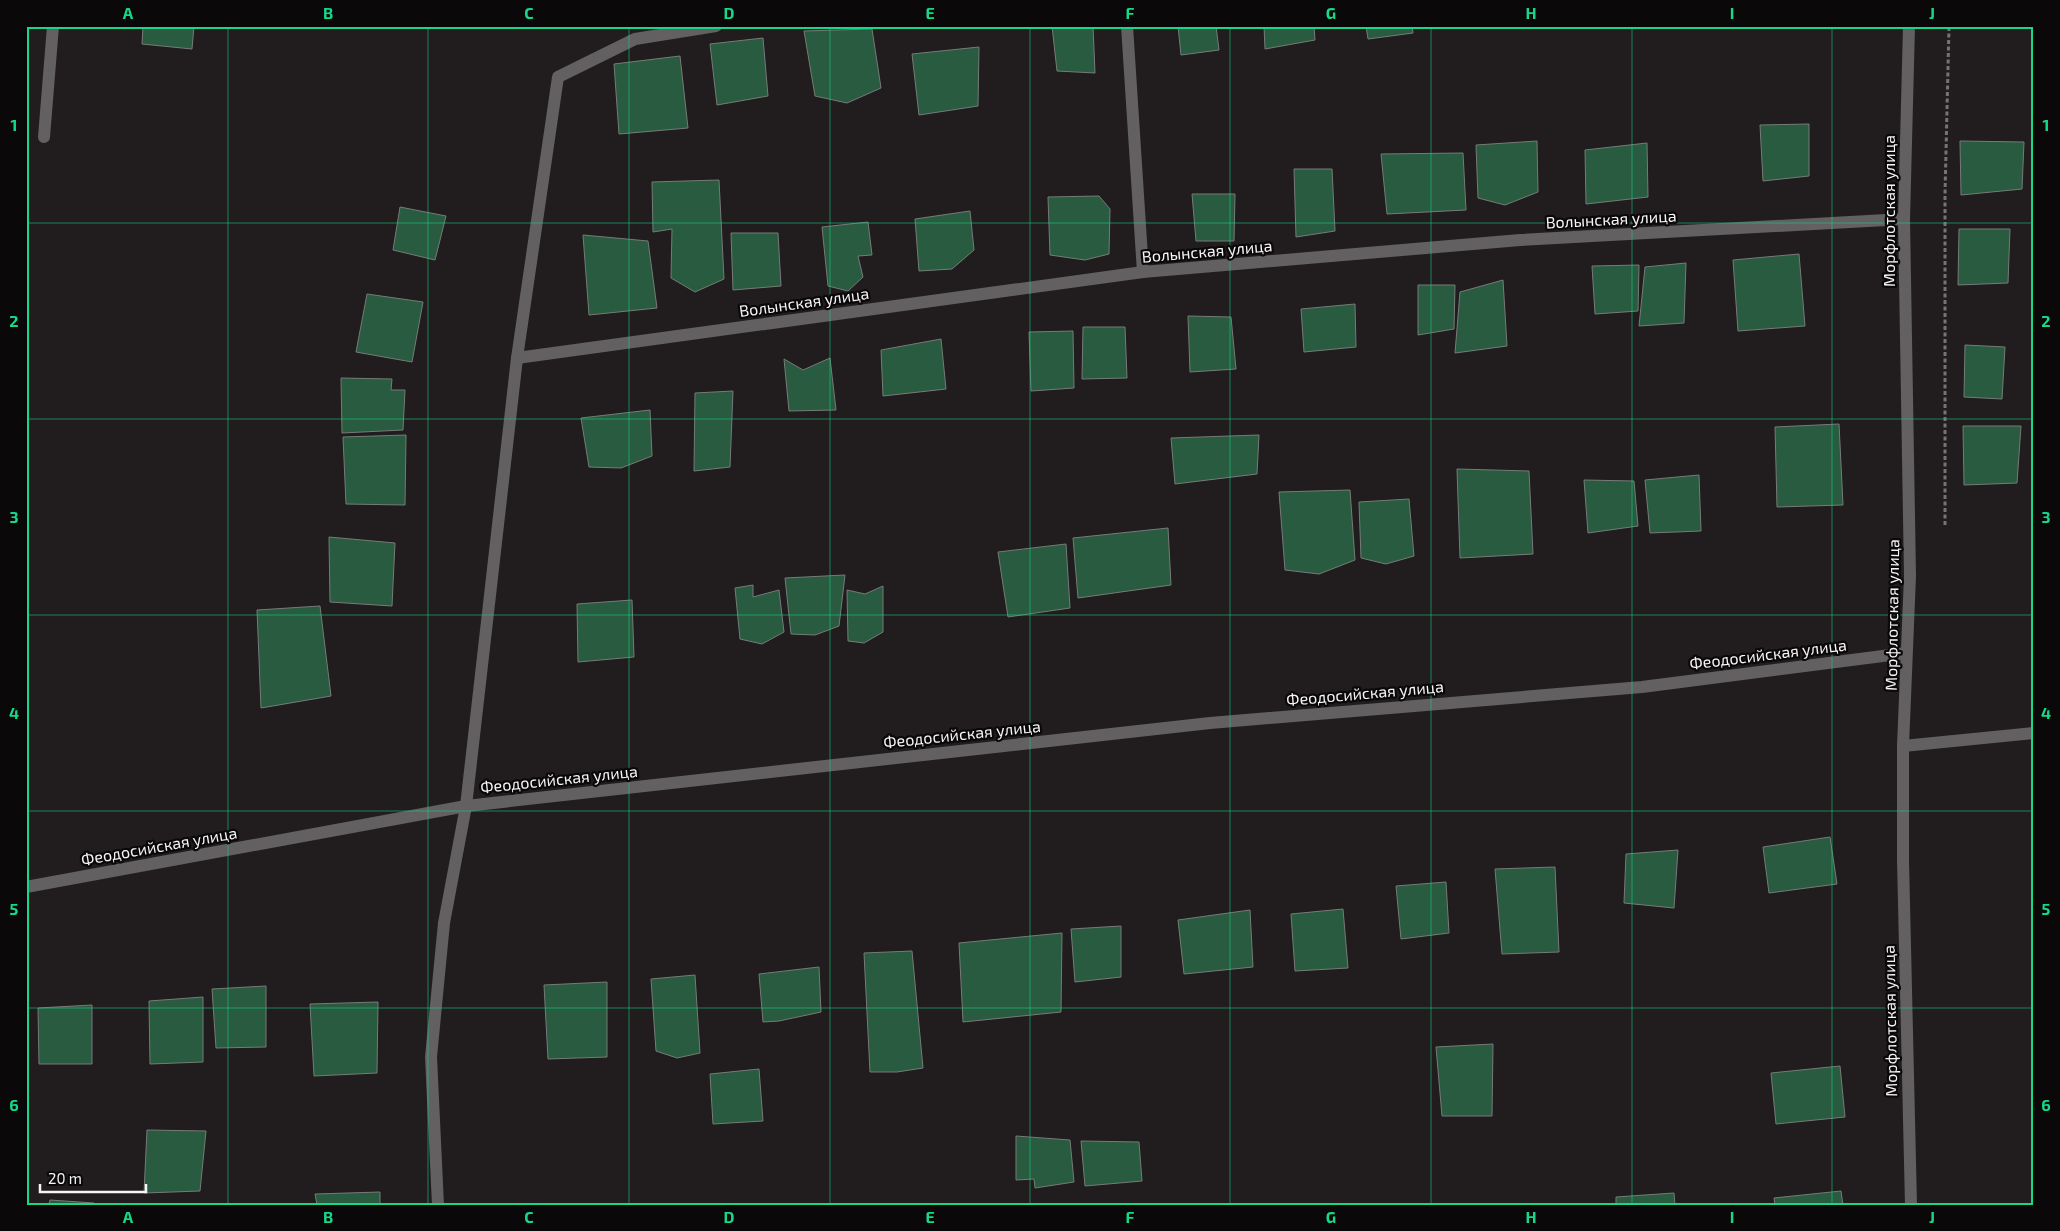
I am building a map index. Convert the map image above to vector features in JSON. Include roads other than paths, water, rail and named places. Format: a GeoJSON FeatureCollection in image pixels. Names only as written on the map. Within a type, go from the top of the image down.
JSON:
{"type":"FeatureCollection","features":[{"type":"Feature","properties":{"kind":"street"},"geometry":{"type":"LineString","coordinates":[[44,137],[53,26]]}},
{"type":"Feature","properties":{"kind":"street"},"geometry":{"type":"LineString","coordinates":[[438,1205],[431,1056],[444,923],[466,806],[517,358],[558,77],[635,40],[716,26]]}},
{"type":"Feature","properties":{"kind":"street"},"geometry":{"type":"LineString","coordinates":[[1127,26],[1143,272]]}},
{"type":"Feature","properties":{"kind":"street","name":"Морфлотская улица"},"geometry":{"type":"LineString","coordinates":[[1909,26],[1904,220],[1910,576],[1906,653],[1903,860],[1911,1205]]}},
{"type":"Feature","properties":{"kind":"street","name":"Волынская улица"},"geometry":{"type":"LineString","coordinates":[[517,358],[1143,272],[1520,240],[1904,220]]}},
{"type":"Feature","properties":{"kind":"street","name":"Феодосийская улица"},"geometry":{"type":"LineString","coordinates":[[26,887],[466,806],[1210,723],[1642,687],[1906,653]]}},
{"type":"Feature","properties":{"kind":"street"},"geometry":{"type":"LineString","coordinates":[[1904,746],[2034,733]]}}]}
